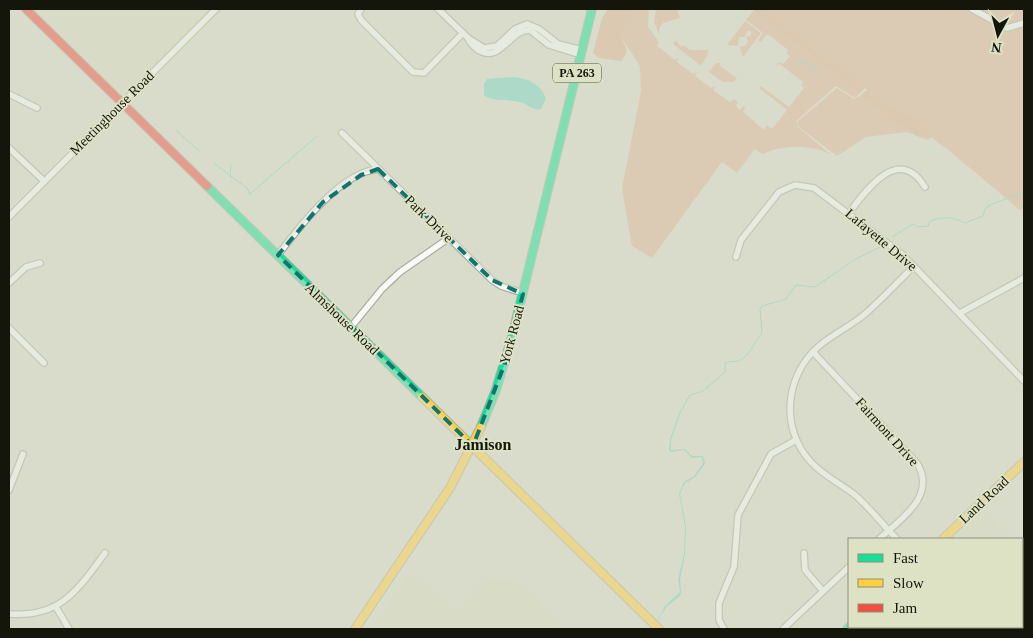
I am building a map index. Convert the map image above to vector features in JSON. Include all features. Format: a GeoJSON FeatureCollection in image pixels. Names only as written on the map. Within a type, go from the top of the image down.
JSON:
{"type":"FeatureCollection","features":[{"type":"Feature","properties":{"kind":"main road","name":"Almshouse Road"},"geometry":{"type":"LineString","coordinates":[[26,9],[657,627]]}},
{"type":"Feature","properties":{"kind":"main road","name":"York Road"},"geometry":{"type":"LineString","coordinates":[[355,629],[450,488],[473,446],[504,365],[592,9]]}},
{"type":"Feature","properties":{"kind":"main road","name":"Land Road"},"geometry":{"type":"LineString","coordinates":[[944,538],[1024,462]]}},
{"type":"Feature","properties":{"kind":"street","name":"Meetinghouse Road"},"geometry":{"type":"LineString","coordinates":[[9,217],[216,9]]}},
{"type":"Feature","properties":{"kind":"street"},"geometry":{"type":"LineString","coordinates":[[361,9],[358,14],[361,20],[417,74],[424,73],[463,33]]}},
{"type":"Feature","properties":{"kind":"street"},"geometry":{"type":"LineString","coordinates":[[438,9],[468,38],[477,50],[489,54],[501,49],[520,31],[530,30],[555,48],[582,53]]}},
{"type":"Feature","properties":{"kind":"street"},"geometry":{"type":"LineString","coordinates":[[972,9],[1006,28],[1024,23]]}},
{"type":"Feature","properties":{"kind":"street"},"geometry":{"type":"LineString","coordinates":[[9,94],[38,108]]}},
{"type":"Feature","properties":{"kind":"street","name":"Park Drive"},"geometry":{"type":"LineString","coordinates":[[342,133],[498,285],[523,293]]}},
{"type":"Feature","properties":{"kind":"street"},"geometry":{"type":"LineString","coordinates":[[9,148],[44,181]]}},
{"type":"Feature","properties":{"kind":"street"},"geometry":{"type":"LineString","coordinates":[[278,255],[297,229],[323,202],[361,175],[378,169]]}},
{"type":"Feature","properties":{"kind":"street"},"geometry":{"type":"LineString","coordinates":[[849,213],[868,187],[886,173],[897,171],[909,172],[918,176],[925,187]]}},
{"type":"Feature","properties":{"kind":"street","name":"Lafayette Drive"},"geometry":{"type":"LineString","coordinates":[[736,257],[741,240],[779,192],[790,186],[808,185],[849,213],[914,266],[1024,382]]}},
{"type":"Feature","properties":{"kind":"street"},"geometry":{"type":"LineString","coordinates":[[351,327],[396,276],[449,238]]}},
{"type":"Feature","properties":{"kind":"street"},"geometry":{"type":"LineString","coordinates":[[9,283],[26,267],[40,263]]}},
{"type":"Feature","properties":{"kind":"street"},"geometry":{"type":"LineString","coordinates":[[896,538],[854,495],[816,467],[796,440],[790,415],[792,391],[800,369],[813,352],[865,314],[914,266]]}},
{"type":"Feature","properties":{"kind":"street"},"geometry":{"type":"LineString","coordinates":[[960,313],[1024,278]]}},
{"type":"Feature","properties":{"kind":"street"},"geometry":{"type":"LineString","coordinates":[[9,328],[44,363]]}},
{"type":"Feature","properties":{"kind":"street","name":"Fairmont Drive"},"geometry":{"type":"LineString","coordinates":[[813,352],[917,463],[921,471],[923,486],[919,499],[880,538]]}},
{"type":"Feature","properties":{"kind":"street"},"geometry":{"type":"LineString","coordinates":[[724,629],[718,609],[734,568],[738,515],[771,454],[796,440]]}},
{"type":"Feature","properties":{"kind":"street"},"geometry":{"type":"LineString","coordinates":[[9,490],[23,454]]}},
{"type":"Feature","properties":{"kind":"street"},"geometry":{"type":"LineString","coordinates":[[9,614],[39,613],[56,607],[68,598],[105,553]]}},
{"type":"Feature","properties":{"kind":"street"},"geometry":{"type":"LineString","coordinates":[[804,553],[805,570],[823,591]]}},
{"type":"Feature","properties":{"kind":"street"},"geometry":{"type":"LineString","coordinates":[[783,629],[848,568]]}},
{"type":"Feature","properties":{"kind":"street"},"geometry":{"type":"LineString","coordinates":[[56,607],[69,629]]}},
{"type":"Feature","properties":{"kind":"highlighted area"},"geometry":{"type":"Polygon","coordinates":[[[378,169],[492,280],[523,294],[507,358],[473,446],[278,255],[323,202],[361,175],[378,169]]]}},
{"type":"Feature","properties":{"kind":"shaded area"},"geometry":{"type":"Polygon","coordinates":[[[26,9],[215,9],[122,102],[26,9]]]}},
{"type":"Feature","properties":{"kind":"shaded area"},"geometry":{"type":"Polygon","coordinates":[[[608,9],[643,9],[621,33],[627,50],[621,61],[599,58],[593,53],[602,18],[608,9]]]}},
{"type":"Feature","properties":{"kind":"shaded area"},"geometry":{"type":"Polygon","coordinates":[[[643,9],[649,9],[648,27],[659,42],[657,46],[675,60],[679,57],[677,62],[693,74],[697,72],[695,76],[711,88],[715,86],[713,90],[730,102],[734,99],[738,102],[736,106],[740,110],[743,106],[745,108],[743,112],[764,130],[767,125],[772,129],[787,110],[759,88],[761,86],[789,107],[804,88],[801,85],[803,82],[780,64],[776,66],[779,62],[783,64],[790,56],[787,53],[788,50],[769,35],[766,35],[761,42],[758,40],[763,33],[746,20],[753,11],[859,94],[855,98],[836,86],[796,121],[798,127],[830,154],[805,147],[787,147],[762,154],[755,149],[737,173],[722,162],[652,258],[632,246],[622,189],[641,91],[640,66],[621,37],[621,33],[643,9]]]}},
{"type":"Feature","properties":{"kind":"shaded area"},"geometry":{"type":"Polygon","coordinates":[[[656,9],[677,9],[680,18],[663,23],[659,29],[659,34],[654,22],[656,9]]]}},
{"type":"Feature","properties":{"kind":"shaded area"},"geometry":{"type":"Polygon","coordinates":[[[755,9],[763,9],[830,62],[857,77],[858,83],[865,88],[859,94],[753,11],[755,9]]]}},
{"type":"Feature","properties":{"kind":"shaded area"},"geometry":{"type":"Polygon","coordinates":[[[758,9],[1024,9],[1024,208],[1020,210],[947,149],[758,9]]]}},
{"type":"Feature","properties":{"kind":"shaded area"},"geometry":{"type":"Polygon","coordinates":[[[745,21],[761,33],[743,57],[740,47],[746,45],[748,40],[746,38],[751,35],[751,31],[747,31],[745,37],[739,37],[738,46],[727,45],[745,21]]]}},
{"type":"Feature","properties":{"kind":"shaded area"},"geometry":{"type":"Polygon","coordinates":[[[676,40],[681,47],[683,45],[690,50],[708,50],[708,54],[701,66],[673,44],[676,40]]]}},
{"type":"Feature","properties":{"kind":"shaded area"},"geometry":{"type":"Polygon","coordinates":[[[716,63],[720,63],[720,66],[737,78],[734,82],[723,82],[709,72],[716,63]]]}},
{"type":"Feature","properties":{"kind":"shaded area"},"geometry":{"type":"Polygon","coordinates":[[[837,88],[854,99],[860,96],[907,132],[866,137],[837,156],[799,127],[797,122],[837,88]]]}},
{"type":"Feature","properties":{"kind":"shaded area"},"geometry":{"type":"Polygon","coordinates":[[[867,90],[893,108],[914,119],[932,134],[932,137],[927,140],[907,132],[860,96],[867,90]]]}},
{"type":"Feature","properties":{"kind":"shaded area"},"geometry":{"type":"Polygon","coordinates":[[[980,505],[1008,538],[943,538],[980,505]]]}},
{"type":"Feature","properties":{"kind":"shaded area"},"geometry":{"type":"Polygon","coordinates":[[[1023,556],[1024,557],[1024,629],[846,629],[1023,628],[1023,556]]]}},
{"type":"Feature","properties":{"kind":"shaded area"},"geometry":{"type":"Polygon","coordinates":[[[409,573],[457,612],[486,580],[492,578],[521,584],[559,624],[559,629],[372,629],[409,573]]]}},
{"type":"Feature","properties":{"kind":"water"},"geometry":{"type":"Polygon","coordinates":[[[515,77],[525,79],[541,89],[546,98],[541,109],[534,109],[523,103],[493,99],[484,95],[484,84],[487,79],[515,77]]]}},
{"type":"Feature","properties":{"kind":"water"},"geometry":{"type":"Polygon","coordinates":[[[682,409],[671,440],[671,450],[685,449],[692,456],[703,456],[705,464],[695,477],[685,483],[680,494],[686,526],[685,554],[680,580],[681,593],[680,596],[666,607],[653,629],[665,606],[680,592],[678,580],[684,554],[685,526],[679,494],[684,482],[694,476],[703,463],[702,457],[692,458],[684,450],[671,452],[669,450],[670,439],[682,409]]]}},
{"type":"Feature","properties":{"kind":"waterway"},"geometry":{"type":"LineString","coordinates":[[798,59],[818,71]]}},
{"type":"Feature","properties":{"kind":"waterway"},"geometry":{"type":"LineString","coordinates":[[794,66],[802,61]]}},
{"type":"Feature","properties":{"kind":"waterway"},"geometry":{"type":"LineString","coordinates":[[176,130],[199,151]]}},
{"type":"Feature","properties":{"kind":"waterway"},"geometry":{"type":"LineString","coordinates":[[250,194],[317,136]]}},
{"type":"Feature","properties":{"kind":"waterway"},"geometry":{"type":"LineString","coordinates":[[215,164],[248,189],[250,195]]}},
{"type":"Feature","properties":{"kind":"waterway"},"geometry":{"type":"LineString","coordinates":[[230,176],[231,165]]}},
{"type":"Feature","properties":{"kind":"waterway"},"geometry":{"type":"LineString","coordinates":[[892,237],[913,224],[918,227],[928,226],[930,221],[939,218],[952,218],[965,223],[983,216],[985,209],[990,205],[1024,192]]}},
{"type":"Feature","properties":{"kind":"waterway"},"geometry":{"type":"LineString","coordinates":[[682,409],[690,395],[703,391],[725,372],[725,363],[738,361],[745,357],[762,333],[760,309],[762,306],[786,299],[796,285],[815,287],[854,260],[880,247]]}},
{"type":"Feature","properties":{"kind":"traffic: fast"},"geometry":{"type":"LineString","coordinates":[[481,427],[496,390],[512,337],[592,9]]}},
{"type":"Feature","properties":{"kind":"traffic: fast"},"geometry":{"type":"LineString","coordinates":[[207,186],[422,397]]}},
{"type":"Feature","properties":{"kind":"traffic: slow"},"geometry":{"type":"LineString","coordinates":[[422,397],[659,629]]}},
{"type":"Feature","properties":{"kind":"traffic: slow"},"geometry":{"type":"LineString","coordinates":[[355,629],[450,488],[481,427]]}},
{"type":"Feature","properties":{"kind":"traffic: slow"},"geometry":{"type":"LineString","coordinates":[[944,538],[1024,462]]}},
{"type":"Feature","properties":{"kind":"traffic: jam"},"geometry":{"type":"LineString","coordinates":[[26,9],[207,186]]}},
{"type":"Feature","properties":{"kind":"district","name":"Jamison"},"geometry":{"type":"Point","coordinates":[483,444]}}]}
